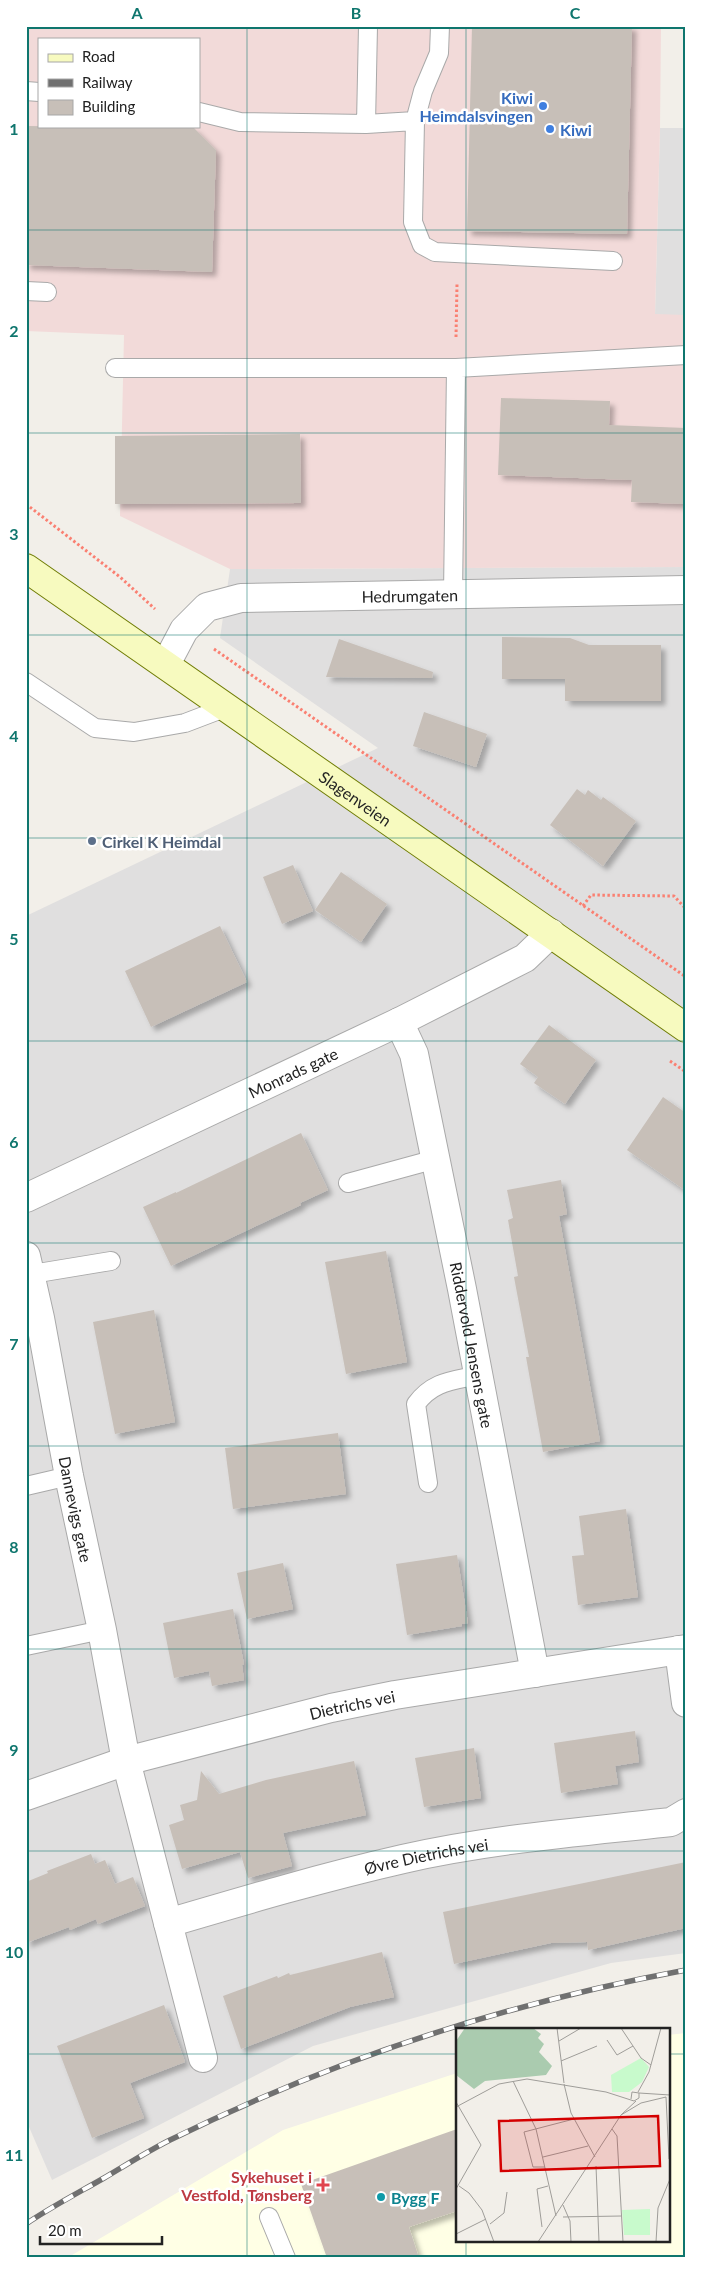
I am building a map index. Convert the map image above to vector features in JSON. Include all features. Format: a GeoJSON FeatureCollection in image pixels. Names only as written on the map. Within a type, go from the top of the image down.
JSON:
{"type":"FeatureCollection","features":[{"type":"Feature","properties":{"kind":"main road","name":"Slagenveien"},"geometry":{"type":"LineString","coordinates":[[26,568],[686,1028]]}},
{"type":"Feature","properties":{"kind":"street","name":"Hedrumgaten"},"geometry":{"type":"LineString","coordinates":[[166,664],[184,630],[207,607],[241,598],[686,590]]}},
{"type":"Feature","properties":{"kind":"street","name":"Monrads gate"},"geometry":{"type":"LineString","coordinates":[[26,1198],[399,1022],[525,958],[550,933]]}},
{"type":"Feature","properties":{"kind":"street","name":"Riddervold Jensens gate"},"geometry":{"type":"LineString","coordinates":[[399,1022],[414,1054],[436,1159],[535,1673]]}},
{"type":"Feature","properties":{"kind":"street","name":"Dannevigs gate"},"geometry":{"type":"LineString","coordinates":[[29,1265],[33,1320],[102,1630],[126,1761]]}},
{"type":"Feature","properties":{"kind":"street","name":"Dietrichs vei"},"geometry":{"type":"LineString","coordinates":[[26,1796],[126,1761],[331,1708],[683,1650]]}},
{"type":"Feature","properties":{"kind":"street"},"geometry":{"type":"LineString","coordinates":[[683,1650],[686,1703]]}},
{"type":"Feature","properties":{"kind":"street"},"geometry":{"type":"LineString","coordinates":[[126,1761],[203,2058]]}},
{"type":"Feature","properties":{"kind":"street","name":"Øvre Dietrichs vei"},"geometry":{"type":"LineString","coordinates":[[168,1923],[288,1888],[404,1859],[504,1840],[671,1822],[686,1813]]}},
{"type":"Feature","properties":{"kind":"lane"},"geometry":{"type":"LineString","coordinates":[[366,124],[368,26]]}},
{"type":"Feature","properties":{"kind":"lane"},"geometry":{"type":"LineString","coordinates":[[440,26],[439,53],[422,92],[415,121],[413,222],[422,245],[435,252],[613,261]]}},
{"type":"Feature","properties":{"kind":"lane"},"geometry":{"type":"LineString","coordinates":[[200,112],[240,122],[366,124],[415,121]]}},
{"type":"Feature","properties":{"kind":"lane"},"geometry":{"type":"LineString","coordinates":[[26,291],[47,292]]}},
{"type":"Feature","properties":{"kind":"lane"},"geometry":{"type":"LineString","coordinates":[[115,368],[456,368],[686,355]]}},
{"type":"Feature","properties":{"kind":"lane"},"geometry":{"type":"LineString","coordinates":[[453,594],[456,368]]}},
{"type":"Feature","properties":{"kind":"lane"},"geometry":{"type":"LineString","coordinates":[[26,682],[95,728],[134,732],[184,723],[227,707]]}},
{"type":"Feature","properties":{"kind":"lane"},"geometry":{"type":"LineString","coordinates":[[348,1183],[436,1159]]}},
{"type":"Feature","properties":{"kind":"lane"},"geometry":{"type":"LineString","coordinates":[[29,1265],[110,1261]]}},
{"type":"Feature","properties":{"kind":"lane"},"geometry":{"type":"LineString","coordinates":[[428,1482],[416,1404],[423,1394],[436,1384],[478,1375]]}},
{"type":"Feature","properties":{"kind":"lane"},"geometry":{"type":"LineString","coordinates":[[26,1486],[69,1476]]}},
{"type":"Feature","properties":{"kind":"lane"},"geometry":{"type":"LineString","coordinates":[[26,1646],[102,1630]]}},
{"type":"Feature","properties":{"kind":"lane"},"geometry":{"type":"LineString","coordinates":[[269,2217],[286,2258]]}},
{"type":"Feature","properties":{"kind":"path"},"geometry":{"type":"LineString","coordinates":[[456,368],[457,253]]}},
{"type":"Feature","properties":{"kind":"path"},"geometry":{"type":"LineString","coordinates":[[26,504],[120,577],[161,615]]}},
{"type":"Feature","properties":{"kind":"path"},"geometry":{"type":"LineString","coordinates":[[211,647],[686,977]]}},
{"type":"Feature","properties":{"kind":"path"},"geometry":{"type":"LineString","coordinates":[[583,906],[591,895],[674,896],[686,909]]}},
{"type":"Feature","properties":{"kind":"shaded area"},"geometry":{"type":"Polygon","coordinates":[[[26,26],[661,26],[655,314],[686,315],[686,567],[230,569],[120,516],[124,335],[26,331],[26,26]]]}},
{"type":"Feature","properties":{"kind":"shaded area"},"geometry":{"type":"Polygon","coordinates":[[[660,128],[686,128],[686,315],[655,315],[660,128]]]}},
{"type":"Feature","properties":{"kind":"shaded area"},"geometry":{"type":"Polygon","coordinates":[[[686,567],[686,1953],[611,1963],[313,2046],[52,2180],[26,2120],[26,916],[378,748],[220,638],[230,569],[686,567]]]}},
{"type":"Feature","properties":{"kind":"shaded area","name":"Sykehuset i Vestfold, Tønsberg"},"geometry":{"type":"Polygon","coordinates":[[[686,2033],[686,2258],[67,2258],[283,2130],[456,2073],[456,2242],[670,2242],[670,2035],[686,2033]]]}},
{"type":"Feature","properties":{"kind":"building","name":"Kiwi"},"geometry":{"type":"Polygon","coordinates":[[[472,26],[632,26],[627,234],[467,231],[472,26]]]}},
{"type":"Feature","properties":{"kind":"building"},"geometry":{"type":"Polygon","coordinates":[[[26,126],[38,126],[38,128],[194,128],[216,150],[212,272],[26,265],[26,126]]]}},
{"type":"Feature","properties":{"kind":"building"},"geometry":{"type":"Polygon","coordinates":[[[501,398],[610,401],[609,425],[686,428],[686,504],[631,502],[632,480],[498,475],[501,398]]]}},
{"type":"Feature","properties":{"kind":"building"},"geometry":{"type":"Polygon","coordinates":[[[300,434],[301,503],[115,504],[115,436],[300,434]]]}},
{"type":"Feature","properties":{"kind":"building"},"geometry":{"type":"Polygon","coordinates":[[[502,637],[570,638],[589,645],[661,645],[661,701],[565,701],[565,679],[502,679],[502,637]]]}},
{"type":"Feature","properties":{"kind":"building"},"geometry":{"type":"Polygon","coordinates":[[[339,639],[433,672],[432,678],[326,677],[339,639]]]}},
{"type":"Feature","properties":{"kind":"building"},"geometry":{"type":"Polygon","coordinates":[[[424,712],[487,734],[476,767],[413,746],[424,712]]]}},
{"type":"Feature","properties":{"kind":"building"},"geometry":{"type":"Polygon","coordinates":[[[577,789],[585,795],[588,790],[601,800],[603,797],[636,821],[603,866],[550,825],[577,789]]]}},
{"type":"Feature","properties":{"kind":"building"},"geometry":{"type":"Polygon","coordinates":[[[293,865],[313,911],[282,924],[263,877],[293,865]]]}},
{"type":"Feature","properties":{"kind":"building"},"geometry":{"type":"Polygon","coordinates":[[[341,872],[387,904],[361,942],[315,910],[341,872]]]}},
{"type":"Feature","properties":{"kind":"building"},"geometry":{"type":"Polygon","coordinates":[[[220,926],[247,982],[151,1027],[125,971],[220,926]]]}},
{"type":"Feature","properties":{"kind":"building"},"geometry":{"type":"Polygon","coordinates":[[[549,1025],[596,1060],[565,1104],[534,1083],[538,1077],[520,1064],[549,1025]]]}},
{"type":"Feature","properties":{"kind":"building"},"geometry":{"type":"Polygon","coordinates":[[[663,1097],[686,1113],[686,1191],[627,1150],[663,1097]]]}},
{"type":"Feature","properties":{"kind":"building"},"geometry":{"type":"Polygon","coordinates":[[[301,1133],[328,1190],[300,1203],[301,1205],[171,1266],[143,1207],[301,1133]]]}},
{"type":"Feature","properties":{"kind":"building"},"geometry":{"type":"Polygon","coordinates":[[[561,1180],[567,1214],[559,1216],[600,1441],[543,1452],[526,1357],[529,1357],[514,1277],[518,1276],[508,1220],[513,1218],[507,1190],[561,1180]]]}},
{"type":"Feature","properties":{"kind":"building"},"geometry":{"type":"Polygon","coordinates":[[[386,1251],[407,1362],[346,1374],[325,1262],[386,1251]]]}},
{"type":"Feature","properties":{"kind":"building"},"geometry":{"type":"Polygon","coordinates":[[[154,1310],[175,1422],[115,1434],[93,1322],[154,1310]]]}},
{"type":"Feature","properties":{"kind":"building"},"geometry":{"type":"Polygon","coordinates":[[[338,1433],[346,1494],[233,1509],[225,1448],[338,1433]]]}},
{"type":"Feature","properties":{"kind":"building"},"geometry":{"type":"Polygon","coordinates":[[[626,1509],[638,1597],[578,1605],[572,1556],[584,1555],[579,1516],[626,1509]]]}},
{"type":"Feature","properties":{"kind":"building"},"geometry":{"type":"Polygon","coordinates":[[[457,1555],[468,1623],[462,1624],[462,1626],[407,1635],[396,1564],[457,1555]]]}},
{"type":"Feature","properties":{"kind":"building"},"geometry":{"type":"Polygon","coordinates":[[[283,1563],[293,1609],[247,1619],[237,1573],[283,1563]]]}},
{"type":"Feature","properties":{"kind":"building"},"geometry":{"type":"Polygon","coordinates":[[[233,1609],[244,1664],[242,1665],[244,1680],[212,1686],[209,1671],[174,1678],[163,1623],[233,1609]]]}},
{"type":"Feature","properties":{"kind":"building"},"geometry":{"type":"Polygon","coordinates":[[[635,1731],[639,1762],[615,1766],[618,1784],[561,1793],[554,1743],[635,1731]]]}},
{"type":"Feature","properties":{"kind":"building"},"geometry":{"type":"Polygon","coordinates":[[[474,1748],[481,1798],[424,1807],[415,1758],[474,1748]]]}},
{"type":"Feature","properties":{"kind":"building"},"geometry":{"type":"Polygon","coordinates":[[[354,1761],[366,1815],[283,1833],[292,1866],[248,1878],[240,1852],[182,1869],[169,1825],[184,1820],[180,1805],[197,1800],[201,1771],[219,1794],[266,1780],[354,1761]]]}},
{"type":"Feature","properties":{"kind":"building"},"geometry":{"type":"Polygon","coordinates":[[[91,1854],[95,1864],[105,1860],[115,1884],[133,1877],[145,1906],[98,1924],[96,1919],[70,1930],[69,1927],[26,1943],[26,1882],[48,1873],[47,1871],[91,1854]]]}},
{"type":"Feature","properties":{"kind":"building"},"geometry":{"type":"Polygon","coordinates":[[[686,1862],[686,1928],[588,1950],[587,1942],[551,1943],[454,1964],[443,1912],[686,1862]]]}},
{"type":"Feature","properties":{"kind":"building"},"geometry":{"type":"Polygon","coordinates":[[[382,1952],[394,1997],[350,2007],[241,2049],[223,1996],[277,1976],[278,1978],[289,1973],[290,1975],[382,1952]]]}},
{"type":"Feature","properties":{"kind":"building"},"geometry":{"type":"Polygon","coordinates":[[[164,2005],[185,2062],[130,2083],[144,2118],[92,2138],[57,2046],[164,2005]]]}},
{"type":"Feature","properties":{"kind":"building","name":"Bygg F"},"geometry":{"type":"Polygon","coordinates":[[[456,2129],[456,2211],[409,2227],[419,2258],[327,2258],[301,2184],[456,2129]]]}},
{"type":"Feature","properties":{"kind":"railway"},"geometry":{"type":"LineString","coordinates":[[26,2224],[170,2140],[232,2111],[358,2059],[422,2037],[553,1999],[619,1983],[686,1970]]}},
{"type":"Feature","properties":{"kind":"place","name":"Kiwi Heimdalsvingen"},"geometry":{"type":"Point","coordinates":[543,106]}},
{"type":"Feature","properties":{"kind":"place","name":"Kiwi"},"geometry":{"type":"Point","coordinates":[550,129]}},
{"type":"Feature","properties":{"kind":"place","name":"Cirkel K Heimdal"},"geometry":{"type":"Point","coordinates":[92,841]}},
{"type":"Feature","properties":{"kind":"place","name":"Sykehuset i Vestfold, Tønsberg"},"geometry":{"type":"Point","coordinates":[323,2185]}},
{"type":"Feature","properties":{"kind":"place","name":"Bygg F"},"geometry":{"type":"Point","coordinates":[381,2197]}}]}
